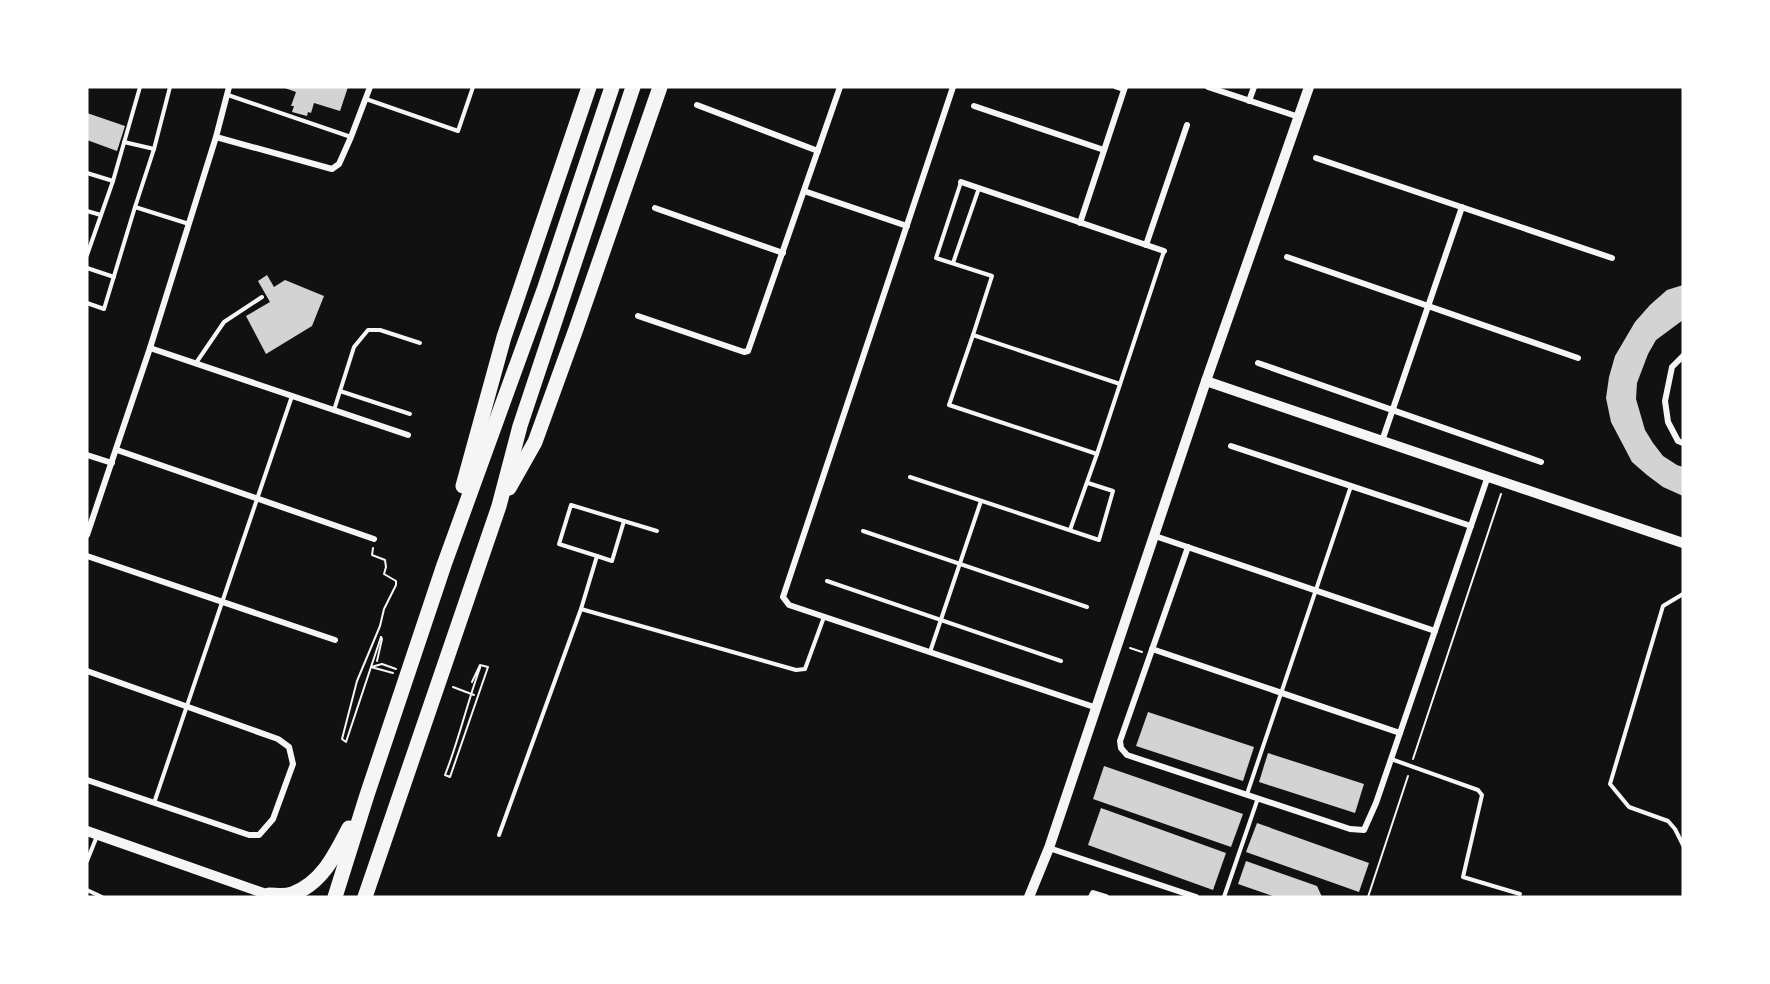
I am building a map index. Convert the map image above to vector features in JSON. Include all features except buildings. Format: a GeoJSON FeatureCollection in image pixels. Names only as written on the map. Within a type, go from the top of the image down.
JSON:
{"type":"FeatureCollection","features":[{"type":"Feature","properties":{"kind":"highway"},"geometry":{"type":"LineString","coordinates":[[444,565],[504,337],[589,87]]}},
{"type":"Feature","properties":{"kind":"highway"},"geometry":{"type":"LineString","coordinates":[[334,897],[444,565],[545,287],[612,87]]}},
{"type":"Feature","properties":{"kind":"highway"},"geometry":{"type":"LineString","coordinates":[[365,897],[499,506],[520,426],[633,87]]}},
{"type":"Feature","properties":{"kind":"highway"},"geometry":{"type":"LineString","coordinates":[[499,506],[535,442],[660,87]]}},
{"type":"Feature","properties":{"kind":"highway"},"geometry":{"type":"LineString","coordinates":[[269,896],[291,895],[309,885],[329,866],[367,795]]}},
{"type":"Feature","properties":{"kind":"highway"},"geometry":{"type":"LineString","coordinates":[[375,868],[375,897]]}},
{"type":"Feature","properties":{"kind":"street"},"geometry":{"type":"LineString","coordinates":[[87,535],[150,348],[216,137],[229,87]]}},
{"type":"Feature","properties":{"kind":"street"},"geometry":{"type":"LineString","coordinates":[[216,137],[332,169],[339,164],[370,87]]}},
{"type":"Feature","properties":{"kind":"street"},"geometry":{"type":"LineString","coordinates":[[638,316],[744,352],[748,351],[840,87]]}},
{"type":"Feature","properties":{"kind":"street"},"geometry":{"type":"LineString","coordinates":[[954,87],[783,597],[789,605],[1097,708]]}},
{"type":"Feature","properties":{"kind":"street"},"geometry":{"type":"LineString","coordinates":[[1208,87],[1299,117]]}},
{"type":"Feature","properties":{"kind":"street"},"geometry":{"type":"LineString","coordinates":[[1249,101],[1254,87]]}},
{"type":"Feature","properties":{"kind":"street"},"geometry":{"type":"LineString","coordinates":[[1029,897],[1049,848],[1206,381],[1309,87]]}},
{"type":"Feature","properties":{"kind":"street"},"geometry":{"type":"LineString","coordinates":[[1080,223],[1124,88]]}},
{"type":"Feature","properties":{"kind":"street"},"geometry":{"type":"LineString","coordinates":[[697,105],[818,151]]}},
{"type":"Feature","properties":{"kind":"street"},"geometry":{"type":"LineString","coordinates":[[974,106],[1104,150]]}},
{"type":"Feature","properties":{"kind":"street"},"geometry":{"type":"LineString","coordinates":[[1146,245],[1186,125]]}},
{"type":"Feature","properties":{"kind":"street"},"geometry":{"type":"LineString","coordinates":[[1316,158],[1612,258]]}},
{"type":"Feature","properties":{"kind":"street"},"geometry":{"type":"LineString","coordinates":[[961,182],[1164,251]]}},
{"type":"Feature","properties":{"kind":"street"},"geometry":{"type":"LineString","coordinates":[[804,191],[907,226]]}},
{"type":"Feature","properties":{"kind":"street"},"geometry":{"type":"LineString","coordinates":[[1382,441],[1391,409],[1462,207]]}},
{"type":"Feature","properties":{"kind":"street"},"geometry":{"type":"LineString","coordinates":[[655,208],[783,253]]}},
{"type":"Feature","properties":{"kind":"street"},"geometry":{"type":"LineString","coordinates":[[1287,258],[1578,358]]}},
{"type":"Feature","properties":{"kind":"street"},"geometry":{"type":"LineString","coordinates":[[150,348],[408,435]]}},
{"type":"Feature","properties":{"kind":"street"},"geometry":{"type":"LineString","coordinates":[[1683,356],[1672,367],[1665,401],[1668,422],[1678,441],[1683,443]]}},
{"type":"Feature","properties":{"kind":"street"},"geometry":{"type":"LineString","coordinates":[[1258,363],[1542,462]]}},
{"type":"Feature","properties":{"kind":"street"},"geometry":{"type":"LineString","coordinates":[[1206,381],[1683,543]]}},
{"type":"Feature","properties":{"kind":"street"},"geometry":{"type":"LineString","coordinates":[[1231,446],[1471,526]]}},
{"type":"Feature","properties":{"kind":"street"},"geometry":{"type":"LineString","coordinates":[[117,450],[374,539]]}},
{"type":"Feature","properties":{"kind":"street"},"geometry":{"type":"LineString","coordinates":[[87,455],[112,463]]}},
{"type":"Feature","properties":{"kind":"street"},"geometry":{"type":"LineString","coordinates":[[1188,547],[1120,741],[1121,748],[1127,755],[1350,829],[1364,830],[1391,759],[1488,476]]}},
{"type":"Feature","properties":{"kind":"street"},"geometry":{"type":"LineString","coordinates":[[1155,536],[1435,631]]}},
{"type":"Feature","properties":{"kind":"street"},"geometry":{"type":"LineString","coordinates":[[87,556],[335,640]]}},
{"type":"Feature","properties":{"kind":"street"},"geometry":{"type":"LineString","coordinates":[[1151,652],[1400,733]]}},
{"type":"Feature","properties":{"kind":"street"},"geometry":{"type":"LineString","coordinates":[[87,671],[278,739],[289,747],[293,764],[273,819],[259,835],[249,835],[87,780]]}},
{"type":"Feature","properties":{"kind":"street"},"geometry":{"type":"LineString","coordinates":[[92,833],[269,896]]}},
{"type":"Feature","properties":{"kind":"street"},"geometry":{"type":"LineString","coordinates":[[1049,848],[1196,897]]}},
{"type":"Feature","properties":{"kind":"street"},"geometry":{"type":"LineString","coordinates":[[1092,895],[1106,897]]}},
{"type":"Feature","properties":{"kind":"lane"},"geometry":{"type":"LineString","coordinates":[[87,255],[113,181],[140,87]]}},
{"type":"Feature","properties":{"kind":"lane"},"geometry":{"type":"LineString","coordinates":[[87,303],[104,309],[154,149],[170,87]]}},
{"type":"Feature","properties":{"kind":"lane"},"geometry":{"type":"LineString","coordinates":[[366,99],[458,131],[473,87]]}},
{"type":"Feature","properties":{"kind":"lane"},"geometry":{"type":"LineString","coordinates":[[1115,87],[1124,88]]}},
{"type":"Feature","properties":{"kind":"lane"},"geometry":{"type":"LineString","coordinates":[[228,95],[351,137]]}},
{"type":"Feature","properties":{"kind":"lane"},"geometry":{"type":"LineString","coordinates":[[124,142],[154,149]]}},
{"type":"Feature","properties":{"kind":"lane"},"geometry":{"type":"LineString","coordinates":[[87,173],[113,181]]}},
{"type":"Feature","properties":{"kind":"lane"},"geometry":{"type":"LineString","coordinates":[[961,182],[936,258],[992,276],[950,405],[1097,454]]}},
{"type":"Feature","properties":{"kind":"lane"},"geometry":{"type":"LineString","coordinates":[[953,263],[978,188]]}},
{"type":"Feature","properties":{"kind":"lane"},"geometry":{"type":"LineString","coordinates":[[135,207],[189,224]]}},
{"type":"Feature","properties":{"kind":"lane"},"geometry":{"type":"LineString","coordinates":[[87,211],[101,215]]}},
{"type":"Feature","properties":{"kind":"lane"},"geometry":{"type":"LineString","coordinates":[[1071,530],[1164,251]]}},
{"type":"Feature","properties":{"kind":"lane"},"geometry":{"type":"LineString","coordinates":[[87,268],[114,277]]}},
{"type":"Feature","properties":{"kind":"lane"},"geometry":{"type":"LineString","coordinates":[[196,364],[224,322],[262,297]]}},
{"type":"Feature","properties":{"kind":"lane"},"geometry":{"type":"LineString","coordinates":[[334,411],[354,347],[369,330],[380,330],[420,343]]}},
{"type":"Feature","properties":{"kind":"lane"},"geometry":{"type":"LineString","coordinates":[[973,335],[1120,384]]}},
{"type":"Feature","properties":{"kind":"lane"},"geometry":{"type":"LineString","coordinates":[[340,391],[410,414]]}},
{"type":"Feature","properties":{"kind":"lane"},"geometry":{"type":"LineString","coordinates":[[154,802],[292,396]]}},
{"type":"Feature","properties":{"kind":"lane"},"geometry":{"type":"LineString","coordinates":[[910,477],[1099,540],[1113,491],[1088,483]]}},
{"type":"Feature","properties":{"kind":"lane"},"geometry":{"type":"LineString","coordinates":[[1247,795],[1352,485]]}},
{"type":"Feature","properties":{"kind":"lane"},"geometry":{"type":"LineString","coordinates":[[930,652],[981,501]]}},
{"type":"Feature","properties":{"kind":"lane"},"geometry":{"type":"LineString","coordinates":[[624,521],[612,561],[559,544],[571,505],[624,521],[657,531]]}},
{"type":"Feature","properties":{"kind":"lane"},"geometry":{"type":"LineString","coordinates":[[863,531],[1087,607]]}},
{"type":"Feature","properties":{"kind":"lane"},"geometry":{"type":"LineString","coordinates":[[499,836],[581,609],[597,556]]}},
{"type":"Feature","properties":{"kind":"lane"},"geometry":{"type":"LineString","coordinates":[[827,581],[1061,661]]}},
{"type":"Feature","properties":{"kind":"lane"},"geometry":{"type":"LineString","coordinates":[[1683,594],[1664,606],[1610,784],[1629,807],[1668,821],[1683,845]]}},
{"type":"Feature","properties":{"kind":"lane"},"geometry":{"type":"LineString","coordinates":[[581,609],[796,670],[805,669],[824,616]]}},
{"type":"Feature","properties":{"kind":"lane"},"geometry":{"type":"LineString","coordinates":[[1391,759],[1478,790],[1482,795],[1463,877],[1520,894]]}},
{"type":"Feature","properties":{"kind":"lane"},"geometry":{"type":"LineString","coordinates":[[1224,897],[1258,798]]}},
{"type":"Feature","properties":{"kind":"lane"},"geometry":{"type":"LineString","coordinates":[[87,861],[92,833]]}},
{"type":"Feature","properties":{"kind":"lane"},"geometry":{"type":"LineString","coordinates":[[87,890],[102,897]]}},
{"type":"Feature","properties":{"kind":"path"},"geometry":{"type":"LineString","coordinates":[[1368,897],[1505,482]]}},
{"type":"Feature","properties":{"kind":"path"},"geometry":{"type":"LineString","coordinates":[[374,539],[372,555],[385,560],[384,574],[396,581],[396,585],[384,609],[380,626],[357,681],[342,739],[346,742],[381,637],[377,661]]}},
{"type":"Feature","properties":{"kind":"path"},"geometry":{"type":"LineString","coordinates":[[1118,644],[1151,652]]}},
{"type":"Feature","properties":{"kind":"path"},"geometry":{"type":"LineString","coordinates":[[371,668],[381,664],[397,669]]}},
{"type":"Feature","properties":{"kind":"path"},"geometry":{"type":"LineString","coordinates":[[472,682],[480,664]]}},
{"type":"Feature","properties":{"kind":"path"},"geometry":{"type":"LineString","coordinates":[[480,664],[488,668],[450,777],[445,775],[473,694],[480,664]]}},
{"type":"Feature","properties":{"kind":"path"},"geometry":{"type":"LineString","coordinates":[[447,686],[473,694]]}}]}
